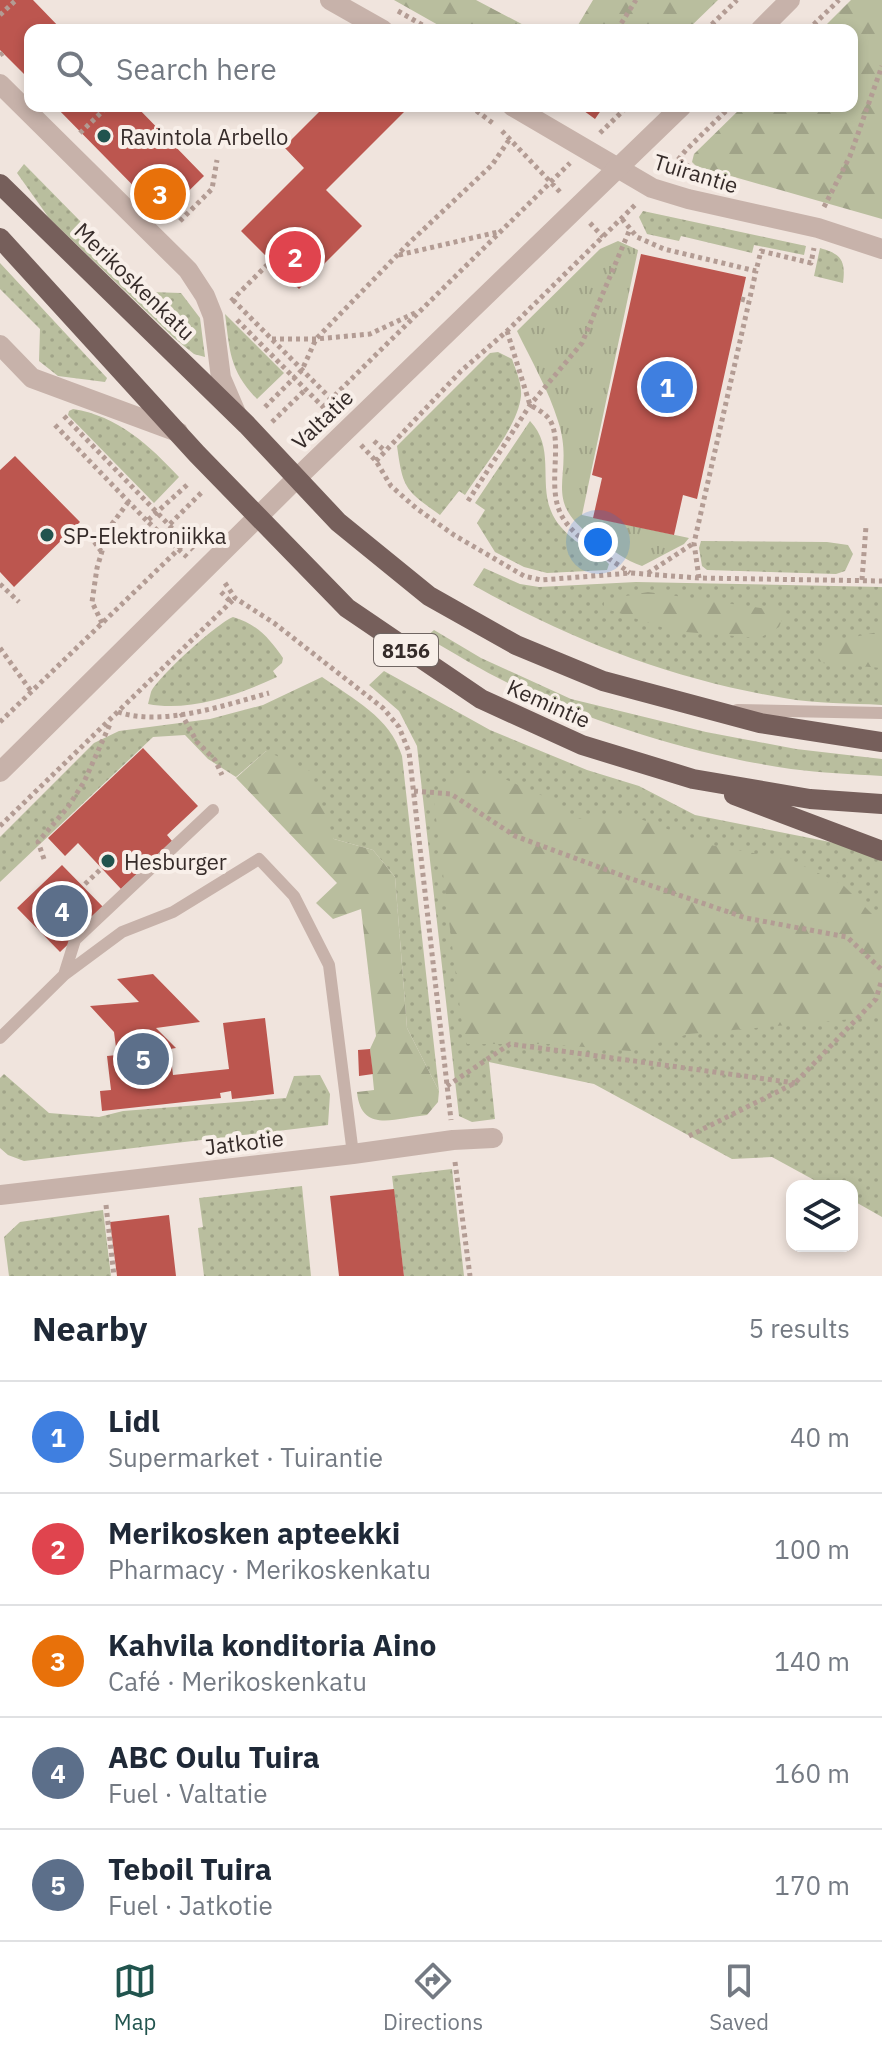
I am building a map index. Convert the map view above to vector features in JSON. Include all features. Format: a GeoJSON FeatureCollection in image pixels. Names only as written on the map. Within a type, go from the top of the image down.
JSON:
{"type":"FeatureCollection","features":[{"type":"Feature","properties":{"kind":"main road","name":"Merikoskenkatu"},"geometry":{"type":"LineString","coordinates":[[0,184],[236,413],[297,478]]}},
{"type":"Feature","properties":{"kind":"main road"},"geometry":{"type":"LineString","coordinates":[[0,238],[257,517]]}},
{"type":"Feature","properties":{"kind":"main road","name":"Kemintie"},"geometry":{"type":"LineString","coordinates":[[297,478],[338,522],[429,596],[516,645],[603,681],[705,710],[781,727],[882,742]]}},
{"type":"Feature","properties":{"kind":"main road","name":"Kemintie"},"geometry":{"type":"LineString","coordinates":[[257,517],[347,608],[481,699],[582,745],[693,779],[810,799],[882,804]]}},
{"type":"Feature","properties":{"kind":"main road"},"geometry":{"type":"LineString","coordinates":[[693,779],[882,851]]}},
{"type":"Feature","properties":{"kind":"street"},"geometry":{"type":"LineString","coordinates":[[330,0],[372,24]]}},
{"type":"Feature","properties":{"kind":"street"},"geometry":{"type":"LineString","coordinates":[[766,24],[790,0]]}},
{"type":"Feature","properties":{"kind":"street","name":"Merikoskenkatu"},"geometry":{"type":"LineString","coordinates":[[0,84],[24,108]]}},
{"type":"Feature","properties":{"kind":"street","name":"Merikoskenkatu"},"geometry":{"type":"LineString","coordinates":[[28,112],[188,270],[205,296],[213,316],[221,378],[236,413]]}},
{"type":"Feature","properties":{"kind":"street","name":"Tuirantie"},"geometry":{"type":"LineString","coordinates":[[522,112],[652,188],[818,228],[882,249]]}},
{"type":"Feature","properties":{"kind":"street","name":"Valtatie"},"geometry":{"type":"LineString","coordinates":[[0,772],[257,517],[676,112]]}},
{"type":"Feature","properties":{"kind":"street"},"geometry":{"type":"LineString","coordinates":[[0,345],[32,378],[178,432]]}},
{"type":"Feature","properties":{"kind":"street","name":"Jatkotie"},"geometry":{"type":"LineString","coordinates":[[0,1195],[453,1140],[493,1138]]}},
{"type":"Feature","properties":{"kind":"lane"},"geometry":{"type":"LineString","coordinates":[[705,710],[882,713]]}},
{"type":"Feature","properties":{"kind":"lane"},"geometry":{"type":"LineString","coordinates":[[64,975],[75,940],[213,810]]}},
{"type":"Feature","properties":{"kind":"lane"},"geometry":{"type":"LineString","coordinates":[[0,1038],[64,975],[122,932],[173,912],[259,859],[294,896],[329,965],[353,1154]]}},
{"type":"Feature","properties":{"kind":"path"},"geometry":{"type":"LineString","coordinates":[[0,15],[16,0]]}},
{"type":"Feature","properties":{"kind":"path"},"geometry":{"type":"LineString","coordinates":[[621,24],[636,0]]}},
{"type":"Feature","properties":{"kind":"path"},"geometry":{"type":"LineString","coordinates":[[712,24],[737,0]]}},
{"type":"Feature","properties":{"kind":"path"},"geometry":{"type":"LineString","coordinates":[[814,24],[839,0]]}},
{"type":"Feature","properties":{"kind":"path"},"geometry":{"type":"LineString","coordinates":[[393,8],[421,24]]}},
{"type":"Feature","properties":{"kind":"path"},"geometry":{"type":"LineString","coordinates":[[699,578],[694,543],[761,251],[811,263],[824,207],[850,156],[882,66]]}},
{"type":"Feature","properties":{"kind":"path"},"geometry":{"type":"LineString","coordinates":[[81,132],[102,112]]}},
{"type":"Feature","properties":{"kind":"path"},"geometry":{"type":"LineString","coordinates":[[478,112],[511,137],[550,183]]}},
{"type":"Feature","properties":{"kind":"path"},"geometry":{"type":"LineString","coordinates":[[323,407],[622,112]]}},
{"type":"Feature","properties":{"kind":"path"},"geometry":{"type":"LineString","coordinates":[[265,407],[302,370],[316,339],[492,165],[511,137]]}},
{"type":"Feature","properties":{"kind":"path"},"geometry":{"type":"LineString","coordinates":[[180,221],[212,189],[217,160]]}},
{"type":"Feature","properties":{"kind":"path"},"geometry":{"type":"LineString","coordinates":[[622,219],[637,237],[664,249],[756,271]]}},
{"type":"Feature","properties":{"kind":"path"},"geometry":{"type":"LineString","coordinates":[[468,501],[530,405],[582,343],[630,229]]}},
{"type":"Feature","properties":{"kind":"path"},"geometry":{"type":"LineString","coordinates":[[398,255],[501,232]]}},
{"type":"Feature","properties":{"kind":"path"},"geometry":{"type":"LineString","coordinates":[[376,461],[461,371],[507,331],[603,237]]}},
{"type":"Feature","properties":{"kind":"path"},"geometry":{"type":"LineString","coordinates":[[225,308],[271,261]]}},
{"type":"Feature","properties":{"kind":"path"},"geometry":{"type":"LineString","coordinates":[[224,290],[340,408]]}},
{"type":"Feature","properties":{"kind":"path"},"geometry":{"type":"LineString","coordinates":[[741,299],[749,301]]}},
{"type":"Feature","properties":{"kind":"path"},"geometry":{"type":"LineString","coordinates":[[271,339],[370,334],[422,309]]}},
{"type":"Feature","properties":{"kind":"path"},"geometry":{"type":"LineString","coordinates":[[235,318],[332,416]]}},
{"type":"Feature","properties":{"kind":"path"},"geometry":{"type":"LineString","coordinates":[[507,331],[530,405],[551,421],[555,501],[563,517],[583,539],[631,573]]}},
{"type":"Feature","properties":{"kind":"path"},"geometry":{"type":"LineString","coordinates":[[276,418],[305,390]]}},
{"type":"Feature","properties":{"kind":"path"},"geometry":{"type":"LineString","coordinates":[[58,410],[195,552]]}},
{"type":"Feature","properties":{"kind":"path"},"geometry":{"type":"LineString","coordinates":[[55,425],[147,521],[188,558]]}},
{"type":"Feature","properties":{"kind":"path"},"geometry":{"type":"LineString","coordinates":[[374,441],[385,451]]}},
{"type":"Feature","properties":{"kind":"path"},"geometry":{"type":"LineString","coordinates":[[367,452],[391,486],[416,508],[454,535],[524,576],[541,580],[631,573],[699,578],[882,581]]}},
{"type":"Feature","properties":{"kind":"path"},"geometry":{"type":"LineString","coordinates":[[147,521],[187,485]]}},
{"type":"Feature","properties":{"kind":"path"},"geometry":{"type":"LineString","coordinates":[[170,524],[197,497]]}},
{"type":"Feature","properties":{"kind":"path"},"geometry":{"type":"LineString","coordinates":[[102,623],[92,602],[101,552],[109,528],[129,501]]}},
{"type":"Feature","properties":{"kind":"path"},"geometry":{"type":"LineString","coordinates":[[862,580],[866,526]]}},
{"type":"Feature","properties":{"kind":"path"},"geometry":{"type":"LineString","coordinates":[[85,529],[101,552]]}},
{"type":"Feature","properties":{"kind":"path"},"geometry":{"type":"LineString","coordinates":[[0,722],[186,542]]}},
{"type":"Feature","properties":{"kind":"path"},"geometry":{"type":"LineString","coordinates":[[646,575],[694,543]]}},
{"type":"Feature","properties":{"kind":"path"},"geometry":{"type":"LineString","coordinates":[[0,584],[19,602]]}},
{"type":"Feature","properties":{"kind":"path"},"geometry":{"type":"LineString","coordinates":[[229,587],[233,600]]}},
{"type":"Feature","properties":{"kind":"path"},"geometry":{"type":"LineString","coordinates":[[221,592],[274,623],[383,708],[399,727],[409,752],[470,1276]]}},
{"type":"Feature","properties":{"kind":"path"},"geometry":{"type":"LineString","coordinates":[[0,826],[233,600]]}},
{"type":"Feature","properties":{"kind":"path"},"geometry":{"type":"LineString","coordinates":[[0,648],[31,691]]}},
{"type":"Feature","properties":{"kind":"path"},"geometry":{"type":"LineString","coordinates":[[116,714],[134,717],[181,713],[269,693]]}},
{"type":"Feature","properties":{"kind":"path"},"geometry":{"type":"LineString","coordinates":[[181,713],[197,742],[215,760],[222,775]]}},
{"type":"Feature","properties":{"kind":"path"},"geometry":{"type":"LineString","coordinates":[[44,859],[38,842],[68,807],[84,782],[116,714]]}},
{"type":"Feature","properties":{"kind":"path"},"geometry":{"type":"LineString","coordinates":[[414,791],[451,794],[515,836],[731,913],[847,937],[882,970]]}},
{"type":"Feature","properties":{"kind":"path"},"geometry":{"type":"LineString","coordinates":[[85,884],[102,868]]}},
{"type":"Feature","properties":{"kind":"path"},"geometry":{"type":"LineString","coordinates":[[689,1136],[795,1083],[876,999],[882,979]]}},
{"type":"Feature","properties":{"kind":"path"},"geometry":{"type":"LineString","coordinates":[[447,1086],[510,1044],[795,1083]]}},
{"type":"Feature","properties":{"kind":"path"},"geometry":{"type":"LineString","coordinates":[[106,1210],[114,1276]]}},
{"type":"Feature","properties":{"kind":"green space"},"geometry":{"type":"Polygon","coordinates":[[[394,0],[476,0],[522,24],[436,24],[394,0]]]}},
{"type":"Feature","properties":{"kind":"green space"},"geometry":{"type":"Polygon","coordinates":[[[593,0],[718,0],[693,24],[579,24],[593,0]]]}},
{"type":"Feature","properties":{"kind":"green space"},"geometry":{"type":"Polygon","coordinates":[[[851,0],[882,0],[882,219],[696,166],[692,162],[694,154],[737,112],[858,112],[858,24],[827,24],[851,0]]]}},
{"type":"Feature","properties":{"kind":"green space"},"geometry":{"type":"Polygon","coordinates":[[[24,164],[150,292],[181,293],[200,318],[205,357],[194,354],[174,338],[49,218],[17,173],[24,164]]]}},
{"type":"Feature","properties":{"kind":"green space"},"geometry":{"type":"Polygon","coordinates":[[[643,211],[806,246],[804,255],[754,245],[752,253],[681,236],[679,241],[647,234],[639,217],[643,211]]]}},
{"type":"Feature","properties":{"kind":"green space"},"geometry":{"type":"Polygon","coordinates":[[[618,241],[638,250],[582,515],[689,538],[684,544],[642,566],[599,541],[569,513],[563,500],[563,441],[558,421],[517,331],[600,249],[618,241]]]}},
{"type":"Feature","properties":{"kind":"green space"},"geometry":{"type":"Polygon","coordinates":[[[820,248],[833,253],[843,263],[843,283],[814,276],[820,248]]]}},
{"type":"Feature","properties":{"kind":"green space"},"geometry":{"type":"Polygon","coordinates":[[[0,263],[107,378],[105,382],[58,376],[39,361],[40,329],[0,289],[0,263]]]}},
{"type":"Feature","properties":{"kind":"green space"},"geometry":{"type":"Polygon","coordinates":[[[225,314],[284,373],[257,399],[236,369],[225,314]]]}},
{"type":"Feature","properties":{"kind":"green space"},"geometry":{"type":"Polygon","coordinates":[[[498,352],[512,359],[521,386],[518,408],[506,434],[465,495],[459,491],[440,515],[419,500],[408,487],[401,471],[397,446],[490,353],[498,352]]]}},
{"type":"Feature","properties":{"kind":"green space"},"geometry":{"type":"Polygon","coordinates":[[[73,409],[118,425],[156,454],[179,477],[154,503],[68,415],[73,409]]]}},
{"type":"Feature","properties":{"kind":"green space"},"geometry":{"type":"Polygon","coordinates":[[[530,421],[542,442],[548,500],[555,519],[575,540],[606,561],[609,564],[607,570],[547,573],[524,567],[495,552],[477,523],[485,510],[475,503],[530,421]]]}},
{"type":"Feature","properties":{"kind":"green space"},"geometry":{"type":"Polygon","coordinates":[[[701,541],[827,542],[848,545],[853,554],[845,571],[836,574],[707,570],[702,566],[701,541]]]}},
{"type":"Feature","properties":{"kind":"green space"},"geometry":{"type":"Polygon","coordinates":[[[484,568],[520,584],[539,587],[636,582],[882,587],[882,705],[784,698],[663,669],[585,640],[473,585],[484,568]]]}},
{"type":"Feature","properties":{"kind":"green space"},"geometry":{"type":"Polygon","coordinates":[[[648,592],[782,611],[782,620],[779,627],[760,638],[673,631],[604,608],[604,600],[648,592]]]}},
{"type":"Feature","properties":{"kind":"green space"},"geometry":{"type":"Polygon","coordinates":[[[233,617],[256,628],[278,651],[283,658],[273,671],[277,677],[247,690],[197,704],[148,704],[156,684],[176,663],[233,617]]]}},
{"type":"Feature","properties":{"kind":"green space"},"geometry":{"type":"Polygon","coordinates":[[[434,630],[481,658],[571,699],[706,732],[796,749],[882,759],[882,776],[802,770],[724,757],[624,729],[502,680],[426,637],[434,630]]]}},
{"type":"Feature","properties":{"kind":"green space"},"geometry":{"type":"Polygon","coordinates":[[[882,631],[882,668],[822,663],[817,655],[823,644],[882,631]]]}},
{"type":"Feature","properties":{"kind":"green space"},"geometry":{"type":"Polygon","coordinates":[[[384,671],[490,730],[587,770],[639,786],[695,815],[840,844],[882,861],[882,1217],[858,1203],[858,1180],[814,1180],[772,1157],[732,1159],[594,1084],[489,1062],[495,1119],[472,1122],[459,1116],[417,746],[399,711],[369,685],[384,671]]]}},
{"type":"Feature","properties":{"kind":"green space"},"geometry":{"type":"Polygon","coordinates":[[[322,677],[380,720],[389,730],[402,756],[439,1091],[407,1028],[395,877],[373,850],[334,839],[266,751],[236,777],[208,759],[185,735],[153,737],[0,882],[0,837],[94,743],[119,731],[210,719],[263,705],[322,677]]]}},
{"type":"Feature","properties":{"kind":"green space"},"geometry":{"type":"Polygon","coordinates":[[[266,751],[310,771],[334,839],[373,850],[395,877],[407,1028],[439,1091],[438,1102],[427,1115],[392,1120],[372,1119],[360,1105],[357,1092],[374,1090],[370,1049],[376,1036],[361,909],[333,919],[316,903],[337,883],[236,778],[266,751]]]}},
{"type":"Feature","properties":{"kind":"green space"},"geometry":{"type":"Polygon","coordinates":[[[461,772],[507,780],[548,798],[572,820],[606,814],[643,820],[710,845],[791,860],[843,885],[880,922],[882,1006],[875,1017],[689,1034],[630,1051],[549,1044],[467,1044],[434,802],[438,793],[461,772]]]}},
{"type":"Feature","properties":{"kind":"green space"},"geometry":{"type":"Polygon","coordinates":[[[4,1074],[49,1113],[99,1117],[123,1111],[286,1098],[294,1076],[320,1075],[330,1094],[328,1125],[24,1161],[0,1148],[0,1078],[4,1074]]]}},
{"type":"Feature","properties":{"kind":"green space"},"geometry":{"type":"Polygon","coordinates":[[[452,1169],[464,1276],[404,1276],[392,1176],[452,1169]]]}},
{"type":"Feature","properties":{"kind":"green space"},"geometry":{"type":"Polygon","coordinates":[[[302,1186],[311,1276],[204,1276],[198,1228],[203,1227],[199,1198],[302,1186]]]}},
{"type":"Feature","properties":{"kind":"green space"},"geometry":{"type":"Polygon","coordinates":[[[103,1210],[111,1276],[9,1276],[4,1237],[20,1222],[103,1210]]]}},
{"type":"Feature","properties":{"kind":"building"},"geometry":{"type":"Polygon","coordinates":[[[0,0],[33,0],[56,24],[24,24],[24,74],[0,50],[0,0]]]}},
{"type":"Feature","properties":{"kind":"building"},"geometry":{"type":"Polygon","coordinates":[[[61,112],[142,112],[204,176],[163,216],[61,112]]]}},
{"type":"Feature","properties":{"kind":"building"},"geometry":{"type":"Polygon","coordinates":[[[319,112],[404,112],[326,190],[362,226],[299,289],[241,231],[304,168],[284,147],[319,112]]]}},
{"type":"Feature","properties":{"kind":"building"},"geometry":{"type":"Polygon","coordinates":[[[585,112],[600,112],[595,119],[585,112]]]}},
{"type":"Feature","properties":{"kind":"building"},"geometry":{"type":"Polygon","coordinates":[[[641,254],[746,277],[697,499],[683,495],[674,535],[593,518],[602,478],[592,475],[641,254]]]}},
{"type":"Feature","properties":{"kind":"building"},"geometry":{"type":"Polygon","coordinates":[[[15,456],[80,522],[14,587],[0,572],[0,470],[15,456]]]}},
{"type":"Feature","properties":{"kind":"building"},"geometry":{"type":"Polygon","coordinates":[[[143,748],[198,806],[167,835],[172,841],[121,889],[78,843],[65,856],[48,838],[143,748]]]}},
{"type":"Feature","properties":{"kind":"building"},"geometry":{"type":"Polygon","coordinates":[[[62,865],[105,909],[60,952],[17,908],[62,865]]]}},
{"type":"Feature","properties":{"kind":"building"},"geometry":{"type":"Polygon","coordinates":[[[153,974],[200,1022],[156,1028],[176,1048],[170,1049],[173,1075],[229,1069],[223,1023],[265,1018],[274,1094],[232,1099],[231,1091],[220,1093],[221,1098],[102,1111],[100,1091],[111,1090],[107,1056],[117,1055],[114,1032],[90,1006],[139,1002],[117,979],[153,974]]]}},
{"type":"Feature","properties":{"kind":"building"},"geometry":{"type":"Polygon","coordinates":[[[370,1049],[373,1074],[359,1076],[358,1050],[370,1049]]]}},
{"type":"Feature","properties":{"kind":"building"},"geometry":{"type":"Polygon","coordinates":[[[394,1189],[404,1276],[339,1276],[330,1196],[394,1189]]]}},
{"type":"Feature","properties":{"kind":"building"},"geometry":{"type":"Polygon","coordinates":[[[169,1215],[176,1276],[117,1276],[110,1222],[169,1215]]]}},
{"type":"Feature","properties":{"kind":"place","name":"Ravintola Arbello"},"geometry":{"type":"Point","coordinates":[104,136]}},
{"type":"Feature","properties":{"kind":"place","name":"Kahvila konditoria Aino"},"geometry":{"type":"Point","coordinates":[160,194]}},
{"type":"Feature","properties":{"kind":"place","name":"Merikosken apteekki"},"geometry":{"type":"Point","coordinates":[295,257]}},
{"type":"Feature","properties":{"kind":"place","name":"Lidl"},"geometry":{"type":"Point","coordinates":[667,387]}},
{"type":"Feature","properties":{"kind":"place","name":"SP-Elektroniikka"},"geometry":{"type":"Point","coordinates":[47,535]}},
{"type":"Feature","properties":{"kind":"place","name":"Hesburger"},"geometry":{"type":"Point","coordinates":[108,861]}},
{"type":"Feature","properties":{"kind":"place","name":"ABC Oulu Tuira"},"geometry":{"type":"Point","coordinates":[62,911]}},
{"type":"Feature","properties":{"kind":"place","name":"Teboil Tuira"},"geometry":{"type":"Point","coordinates":[143,1059]}}]}
